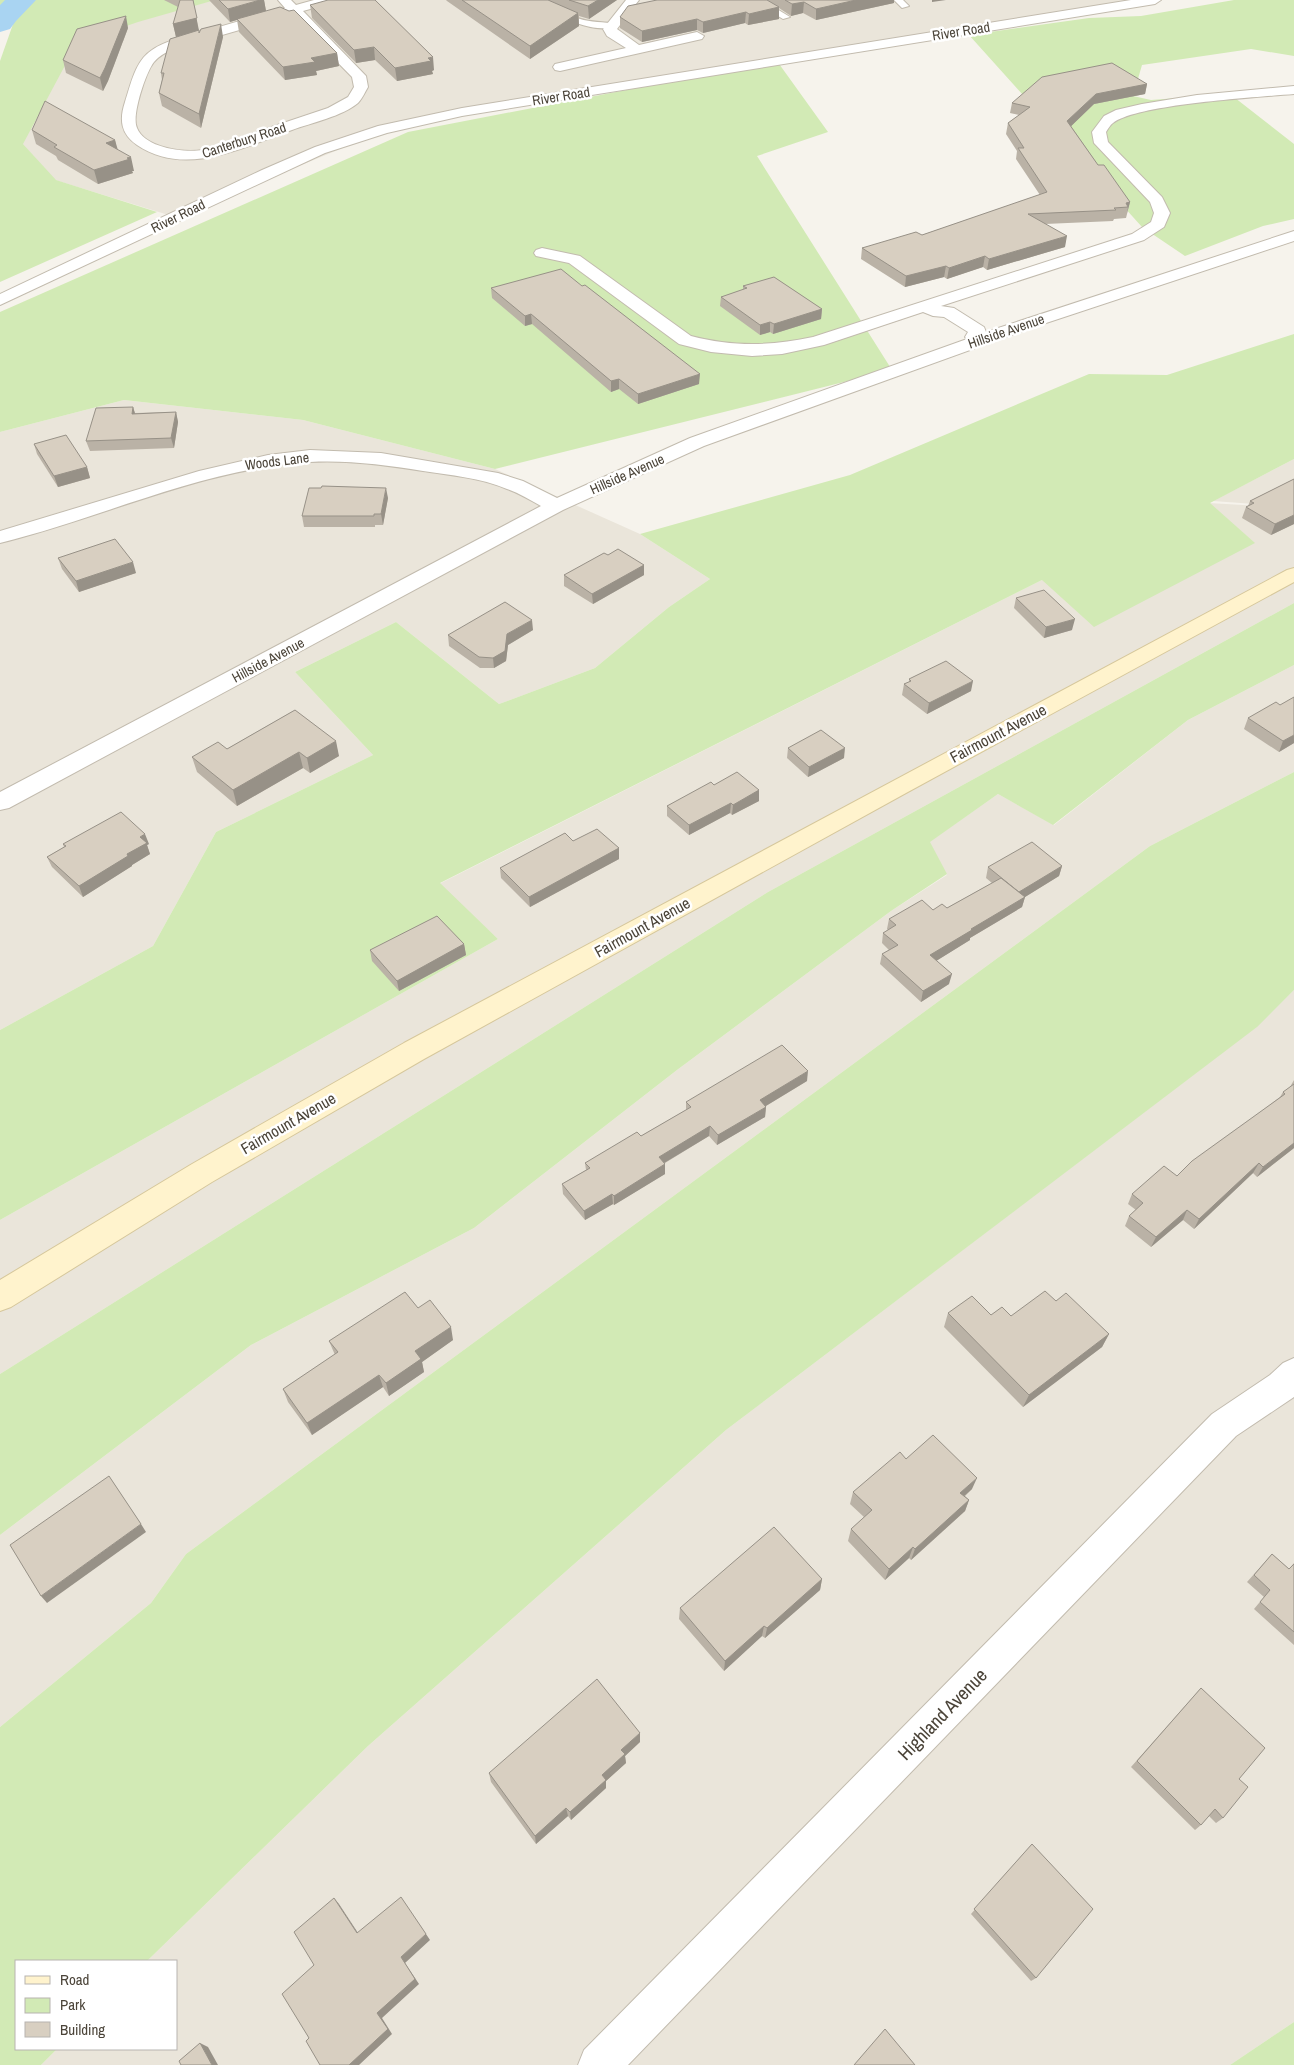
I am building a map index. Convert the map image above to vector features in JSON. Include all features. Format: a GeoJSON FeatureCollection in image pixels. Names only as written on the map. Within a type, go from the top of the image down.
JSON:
{"type":"FeatureCollection","features":[{"type":"Feature","properties":{"kind":"main road","name":"Fairmount Avenue"},"geometry":{"type":"LineString","coordinates":[[0,1297],[202,1173],[414,1051],[906,782],[1294,574]]}},
{"type":"Feature","properties":{"kind":"street"},"geometry":{"type":"LineString","coordinates":[[284,0],[294,10]]}},
{"type":"Feature","properties":{"kind":"street","name":"Canterbury Road"},"geometry":{"type":"LineString","coordinates":[[294,10],[359,76],[362,87],[353,100],[333,111],[200,155],[174,155],[158,150],[138,140],[130,132],[127,121],[129,110],[144,66],[157,52],[172,45],[328,0]]}},
{"type":"Feature","properties":{"kind":"street"},"geometry":{"type":"LineString","coordinates":[[633,0],[611,25],[612,33],[638,50]]}},
{"type":"Feature","properties":{"kind":"street","name":"River Road"},"geometry":{"type":"LineString","coordinates":[[0,300],[295,160],[383,129],[462,112],[1155,0]]}},
{"type":"Feature","properties":{"kind":"street"},"geometry":{"type":"LineString","coordinates":[[1034,4],[1053,16]]}},
{"type":"Feature","properties":{"kind":"street"},"geometry":{"type":"LineString","coordinates":[[560,67],[697,36]]}},
{"type":"Feature","properties":{"kind":"street"},"geometry":{"type":"LineString","coordinates":[[542,253],[574,259],[685,340],[711,347],[752,351],[782,349],[818,341],[929,308],[1138,237],[1158,224],[1162,213],[1157,200],[1101,143],[1100,132],[1109,119],[1130,110],[1261,92],[1294,90]]}},
{"type":"Feature","properties":{"kind":"street","name":"Hillside Avenue"},"geometry":{"type":"LineString","coordinates":[[0,802],[556,506],[697,442],[977,339],[1294,236]]}},
{"type":"Feature","properties":{"kind":"street"},"geometry":{"type":"LineString","coordinates":[[929,308],[932,317],[963,337],[977,339]]}},
{"type":"Feature","properties":{"kind":"street","name":"Woods Lane"},"geometry":{"type":"LineString","coordinates":[[0,538],[213,472],[266,461],[311,456],[384,459],[498,479],[516,484],[556,506]]}},
{"type":"Feature","properties":{"kind":"street","name":"Highland Avenue"},"geometry":{"type":"LineString","coordinates":[[599,2065],[1224,1425],[1290,1385]]}},
{"type":"Feature","properties":{"kind":"lane"},"geometry":{"type":"LineString","coordinates":[[538,0],[568,19],[590,24],[611,25]]}},
{"type":"Feature","properties":{"kind":"lane"},"geometry":{"type":"LineString","coordinates":[[756,0],[786,17]]}},
{"type":"Feature","properties":{"kind":"lane"},"geometry":{"type":"LineString","coordinates":[[898,0],[905,6]]}},
{"type":"Feature","properties":{"kind":"shaded area"},"geometry":{"type":"Polygon","coordinates":[[[106,0],[1156,0],[401,124],[175,217],[55,180],[22,143],[96,6],[106,0]]]}},
{"type":"Feature","properties":{"kind":"shaded area"},"geometry":{"type":"Polygon","coordinates":[[[124,400],[303,420],[495,469],[640,534],[710,579],[669,607],[595,668],[499,704],[396,622],[295,672],[373,755],[216,832],[153,946],[0,1030],[0,432],[124,400]]]}},
{"type":"Feature","properties":{"kind":"shaded area"},"geometry":{"type":"Polygon","coordinates":[[[1294,459],[1294,507],[1213,501],[1294,459]]]}},
{"type":"Feature","properties":{"kind":"shaded area"},"geometry":{"type":"Polygon","coordinates":[[[1209,503],[1294,508],[1294,603],[768,892],[0,1374],[0,1220],[498,939],[439,884],[1042,580],[1254,543],[1209,503]]]}},
{"type":"Feature","properties":{"kind":"shaded area"},"geometry":{"type":"Polygon","coordinates":[[[1294,665],[1294,772],[1150,846],[186,1554],[151,1603],[0,1727],[0,1535],[251,1345],[474,1228],[677,1070],[891,911],[947,875],[929,842],[998,794],[1054,825],[1188,720],[1294,665]]]}},
{"type":"Feature","properties":{"kind":"shaded area"},"geometry":{"type":"Polygon","coordinates":[[[1294,990],[1294,2022],[1230,2065],[41,2065],[56,2050],[178,2050],[178,1960],[148,1960],[368,1746],[726,1430],[1256,1027],[1294,990]]]}},
{"type":"Feature","properties":{"kind":"green space"},"geometry":{"type":"Polygon","coordinates":[[[0,0],[215,0],[138,22],[77,43],[23,144],[56,180],[157,212],[0,282],[0,61],[18,10],[0,13],[0,0]]]}},
{"type":"Feature","properties":{"kind":"green space"},"geometry":{"type":"Polygon","coordinates":[[[1234,0],[1294,0],[1294,56],[1251,49],[1142,65],[1133,96],[1151,100],[1230,94],[1294,144],[1294,219],[1263,226],[1185,256],[1142,227],[969,35],[1089,18],[1141,16],[1234,0]]]}},
{"type":"Feature","properties":{"kind":"green space"},"geometry":{"type":"Polygon","coordinates":[[[777,61],[828,132],[757,156],[892,370],[495,469],[303,420],[124,400],[0,432],[0,312],[408,132],[777,61]]]}},
{"type":"Feature","properties":{"kind":"green space"},"geometry":{"type":"Polygon","coordinates":[[[1294,334],[1294,459],[1210,503],[1255,543],[1094,627],[1042,580],[440,883],[498,939],[0,1220],[0,1030],[153,946],[216,832],[373,755],[295,672],[396,622],[499,704],[595,668],[669,607],[710,579],[640,534],[850,475],[1089,374],[1167,375],[1294,334]]]}},
{"type":"Feature","properties":{"kind":"green space"},"geometry":{"type":"Polygon","coordinates":[[[1294,603],[1294,665],[1188,720],[1053,825],[998,794],[930,842],[947,874],[891,911],[677,1070],[474,1228],[251,1345],[0,1535],[0,1374],[768,892],[1294,603]]]}},
{"type":"Feature","properties":{"kind":"green space"},"geometry":{"type":"Polygon","coordinates":[[[1294,772],[1294,990],[1257,1027],[726,1430],[368,1746],[148,1960],[15,1960],[15,2050],[56,2050],[41,2065],[0,2065],[0,1727],[151,1603],[186,1554],[1150,846],[1294,772]]]}},
{"type":"Feature","properties":{"kind":"green space"},"geometry":{"type":"Polygon","coordinates":[[[1294,2022],[1294,2065],[1230,2065],[1291,2024],[1294,2022]]]}},
{"type":"Feature","properties":{"kind":"building"},"geometry":{"type":"Polygon","coordinates":[[[180,0],[193,0],[197,18],[173,24],[180,0]]]}},
{"type":"Feature","properties":{"kind":"building"},"geometry":{"type":"Polygon","coordinates":[[[219,0],[260,0],[228,9],[219,0]]]}},
{"type":"Feature","properties":{"kind":"building"},"geometry":{"type":"Polygon","coordinates":[[[328,0],[375,0],[433,57],[428,58],[431,61],[395,68],[374,47],[354,50],[310,5],[328,0]]]}},
{"type":"Feature","properties":{"kind":"building"},"geometry":{"type":"Polygon","coordinates":[[[462,0],[548,0],[578,13],[530,46],[462,0]]]}},
{"type":"Feature","properties":{"kind":"building"},"geometry":{"type":"Polygon","coordinates":[[[569,0],[598,0],[588,6],[569,0]]]}},
{"type":"Feature","properties":{"kind":"building"},"geometry":{"type":"Polygon","coordinates":[[[657,0],[767,0],[779,7],[703,22],[697,19],[642,31],[620,17],[628,6],[657,0]]]}},
{"type":"Feature","properties":{"kind":"building"},"geometry":{"type":"Polygon","coordinates":[[[785,0],[856,0],[816,9],[804,2],[792,4],[785,0]]]}},
{"type":"Feature","properties":{"kind":"building"},"geometry":{"type":"Polygon","coordinates":[[[280,7],[289,11],[294,10],[337,53],[311,58],[315,62],[283,67],[237,19],[280,7]]]}},
{"type":"Feature","properties":{"kind":"building"},"geometry":{"type":"Polygon","coordinates":[[[126,16],[100,78],[63,60],[77,29],[126,16]]]}},
{"type":"Feature","properties":{"kind":"building"},"geometry":{"type":"Polygon","coordinates":[[[221,24],[199,114],[159,93],[164,73],[161,73],[170,39],[199,30],[199,33],[201,29],[221,24]]]}},
{"type":"Feature","properties":{"kind":"building"},"geometry":{"type":"Polygon","coordinates":[[[1112,63],[1147,84],[1096,94],[1067,121],[1098,165],[1104,165],[1130,202],[1126,203],[1128,207],[1114,208],[1116,210],[1028,214],[1067,236],[989,259],[985,256],[949,268],[946,266],[906,276],[862,248],[916,232],[922,235],[1047,192],[1018,148],[1024,148],[1008,123],[1030,107],[1012,103],[1042,77],[1112,63]]]}},
{"type":"Feature","properties":{"kind":"building"},"geometry":{"type":"Polygon","coordinates":[[[45,101],[115,140],[106,143],[131,157],[127,158],[130,159],[94,170],[54,147],[57,145],[32,130],[45,101]]]}},
{"type":"Feature","properties":{"kind":"building"},"geometry":{"type":"Polygon","coordinates":[[[561,269],[582,286],[585,285],[700,374],[638,394],[619,379],[611,381],[531,314],[525,316],[491,288],[561,269]]]}},
{"type":"Feature","properties":{"kind":"building"},"geometry":{"type":"Polygon","coordinates":[[[774,277],[822,309],[774,324],[770,322],[760,325],[721,297],[747,288],[743,286],[774,277]]]}},
{"type":"Feature","properties":{"kind":"building"},"geometry":{"type":"Polygon","coordinates":[[[133,407],[132,414],[176,412],[171,438],[86,441],[96,408],[133,407]]]}},
{"type":"Feature","properties":{"kind":"building"},"geometry":{"type":"Polygon","coordinates":[[[66,435],[87,467],[54,476],[34,444],[66,435]]]}},
{"type":"Feature","properties":{"kind":"building"},"geometry":{"type":"Polygon","coordinates":[[[1294,479],[1294,515],[1275,524],[1246,507],[1254,503],[1250,501],[1294,479]]]}},
{"type":"Feature","properties":{"kind":"building"},"geometry":{"type":"Polygon","coordinates":[[[322,486],[386,488],[381,514],[374,514],[374,516],[302,516],[309,488],[321,488],[322,486]]]}},
{"type":"Feature","properties":{"kind":"building"},"geometry":{"type":"Polygon","coordinates":[[[115,539],[133,562],[76,581],[58,558],[115,539]]]}},
{"type":"Feature","properties":{"kind":"building"},"geometry":{"type":"Polygon","coordinates":[[[618,549],[644,565],[592,594],[564,575],[604,553],[608,555],[618,549]]]}},
{"type":"Feature","properties":{"kind":"building"},"geometry":{"type":"Polygon","coordinates":[[[1044,590],[1075,619],[1046,627],[1016,598],[1044,590]]]}},
{"type":"Feature","properties":{"kind":"building"},"geometry":{"type":"Polygon","coordinates":[[[505,602],[532,620],[507,634],[505,651],[493,658],[479,657],[448,635],[505,602]]]}},
{"type":"Feature","properties":{"kind":"building"},"geometry":{"type":"Polygon","coordinates":[[[946,661],[973,681],[929,703],[904,684],[911,681],[909,679],[946,661]]]}},
{"type":"Feature","properties":{"kind":"building"},"geometry":{"type":"Polygon","coordinates":[[[1294,697],[1294,735],[1283,741],[1248,718],[1276,702],[1280,705],[1294,697]]]}},
{"type":"Feature","properties":{"kind":"building"},"geometry":{"type":"Polygon","coordinates":[[[295,710],[336,741],[307,758],[299,752],[233,790],[192,757],[218,742],[227,749],[295,710]]]}},
{"type":"Feature","properties":{"kind":"building"},"geometry":{"type":"Polygon","coordinates":[[[821,730],[845,748],[809,767],[788,748],[821,730]]]}},
{"type":"Feature","properties":{"kind":"building"},"geometry":{"type":"Polygon","coordinates":[[[737,772],[759,790],[733,805],[731,803],[689,825],[667,806],[711,782],[714,785],[737,772]]]}},
{"type":"Feature","properties":{"kind":"building"},"geometry":{"type":"Polygon","coordinates":[[[121,812],[145,834],[140,837],[147,843],[79,886],[47,857],[66,846],[63,844],[121,812]]]}},
{"type":"Feature","properties":{"kind":"building"},"geometry":{"type":"Polygon","coordinates":[[[597,829],[619,848],[529,897],[500,868],[565,833],[573,841],[597,829]]]}},
{"type":"Feature","properties":{"kind":"building"},"geometry":{"type":"Polygon","coordinates":[[[1032,842],[1062,866],[1019,892],[988,867],[1032,842]]]}},
{"type":"Feature","properties":{"kind":"building"},"geometry":{"type":"Polygon","coordinates":[[[1001,878],[1025,897],[930,955],[952,974],[923,991],[882,954],[898,945],[883,933],[896,925],[889,919],[922,900],[933,910],[942,904],[947,908],[1001,878]]]}},
{"type":"Feature","properties":{"kind":"building"},"geometry":{"type":"Polygon","coordinates":[[[437,916],[464,944],[397,981],[370,950],[437,916]]]}},
{"type":"Feature","properties":{"kind":"building"},"geometry":{"type":"Polygon","coordinates":[[[782,1045],[808,1071],[760,1100],[766,1107],[718,1135],[710,1126],[659,1157],[665,1164],[614,1196],[612,1194],[584,1211],[562,1184],[590,1168],[585,1163],[637,1132],[641,1136],[691,1107],[686,1102],[782,1045]]]}},
{"type":"Feature","properties":{"kind":"building"},"geometry":{"type":"Polygon","coordinates":[[[1294,1084],[1294,1143],[1263,1167],[1259,1163],[1199,1219],[1187,1210],[1156,1237],[1129,1216],[1143,1203],[1132,1194],[1164,1166],[1177,1176],[1192,1161],[1285,1094],[1283,1092],[1294,1084]]]}},
{"type":"Feature","properties":{"kind":"building"},"geometry":{"type":"Polygon","coordinates":[[[1045,1291],[1056,1301],[1066,1293],[1109,1334],[1029,1395],[948,1313],[972,1296],[991,1315],[1002,1307],[1011,1316],[1045,1291]]]}},
{"type":"Feature","properties":{"kind":"building"},"geometry":{"type":"Polygon","coordinates":[[[405,1292],[418,1308],[430,1300],[451,1327],[415,1351],[421,1359],[386,1383],[379,1375],[307,1423],[283,1389],[338,1352],[329,1341],[405,1292]]]}},
{"type":"Feature","properties":{"kind":"building"},"geometry":{"type":"Polygon","coordinates":[[[933,1435],[977,1478],[960,1493],[969,1500],[915,1549],[913,1547],[889,1569],[851,1529],[872,1510],[853,1492],[900,1452],[906,1459],[933,1435]]]}},
{"type":"Feature","properties":{"kind":"building"},"geometry":{"type":"Polygon","coordinates":[[[109,1476],[141,1524],[41,1596],[10,1545],[109,1476]]]}},
{"type":"Feature","properties":{"kind":"building"},"geometry":{"type":"Polygon","coordinates":[[[774,1527],[822,1579],[767,1628],[764,1626],[725,1661],[680,1608],[774,1527]]]}},
{"type":"Feature","properties":{"kind":"building"},"geometry":{"type":"Polygon","coordinates":[[[1272,1554],[1289,1569],[1294,1564],[1294,1632],[1260,1602],[1270,1590],[1254,1575],[1272,1554]]]}},
{"type":"Feature","properties":{"kind":"building"},"geometry":{"type":"Polygon","coordinates":[[[597,1679],[640,1733],[621,1750],[625,1754],[602,1775],[606,1780],[570,1812],[566,1808],[535,1836],[489,1773],[597,1679]]]}},
{"type":"Feature","properties":{"kind":"building"},"geometry":{"type":"Polygon","coordinates":[[[1201,1688],[1265,1748],[1239,1779],[1248,1787],[1223,1818],[1215,1809],[1201,1825],[1137,1761],[1201,1688]]]}},
{"type":"Feature","properties":{"kind":"building"},"geometry":{"type":"Polygon","coordinates":[[[1032,1844],[1093,1909],[1036,1978],[974,1909],[1032,1844]]]}},
{"type":"Feature","properties":{"kind":"building"},"geometry":{"type":"Polygon","coordinates":[[[401,1897],[426,1934],[401,1957],[415,1979],[377,2013],[388,2029],[349,2065],[320,2065],[306,2041],[309,2038],[282,1994],[314,1965],[294,1932],[334,1898],[357,1933],[401,1897]]]}},
{"type":"Feature","properties":{"kind":"building"},"geometry":{"type":"Polygon","coordinates":[[[885,2029],[915,2065],[854,2065],[885,2029]]]}},
{"type":"Feature","properties":{"kind":"building"},"geometry":{"type":"Polygon","coordinates":[[[200,2043],[212,2065],[181,2065],[179,2061],[200,2043]]]}},
{"type":"Feature","properties":{"kind":"waterway"},"geometry":{"type":"LineString","coordinates":[[0,23],[4,16],[22,0]]}}]}
